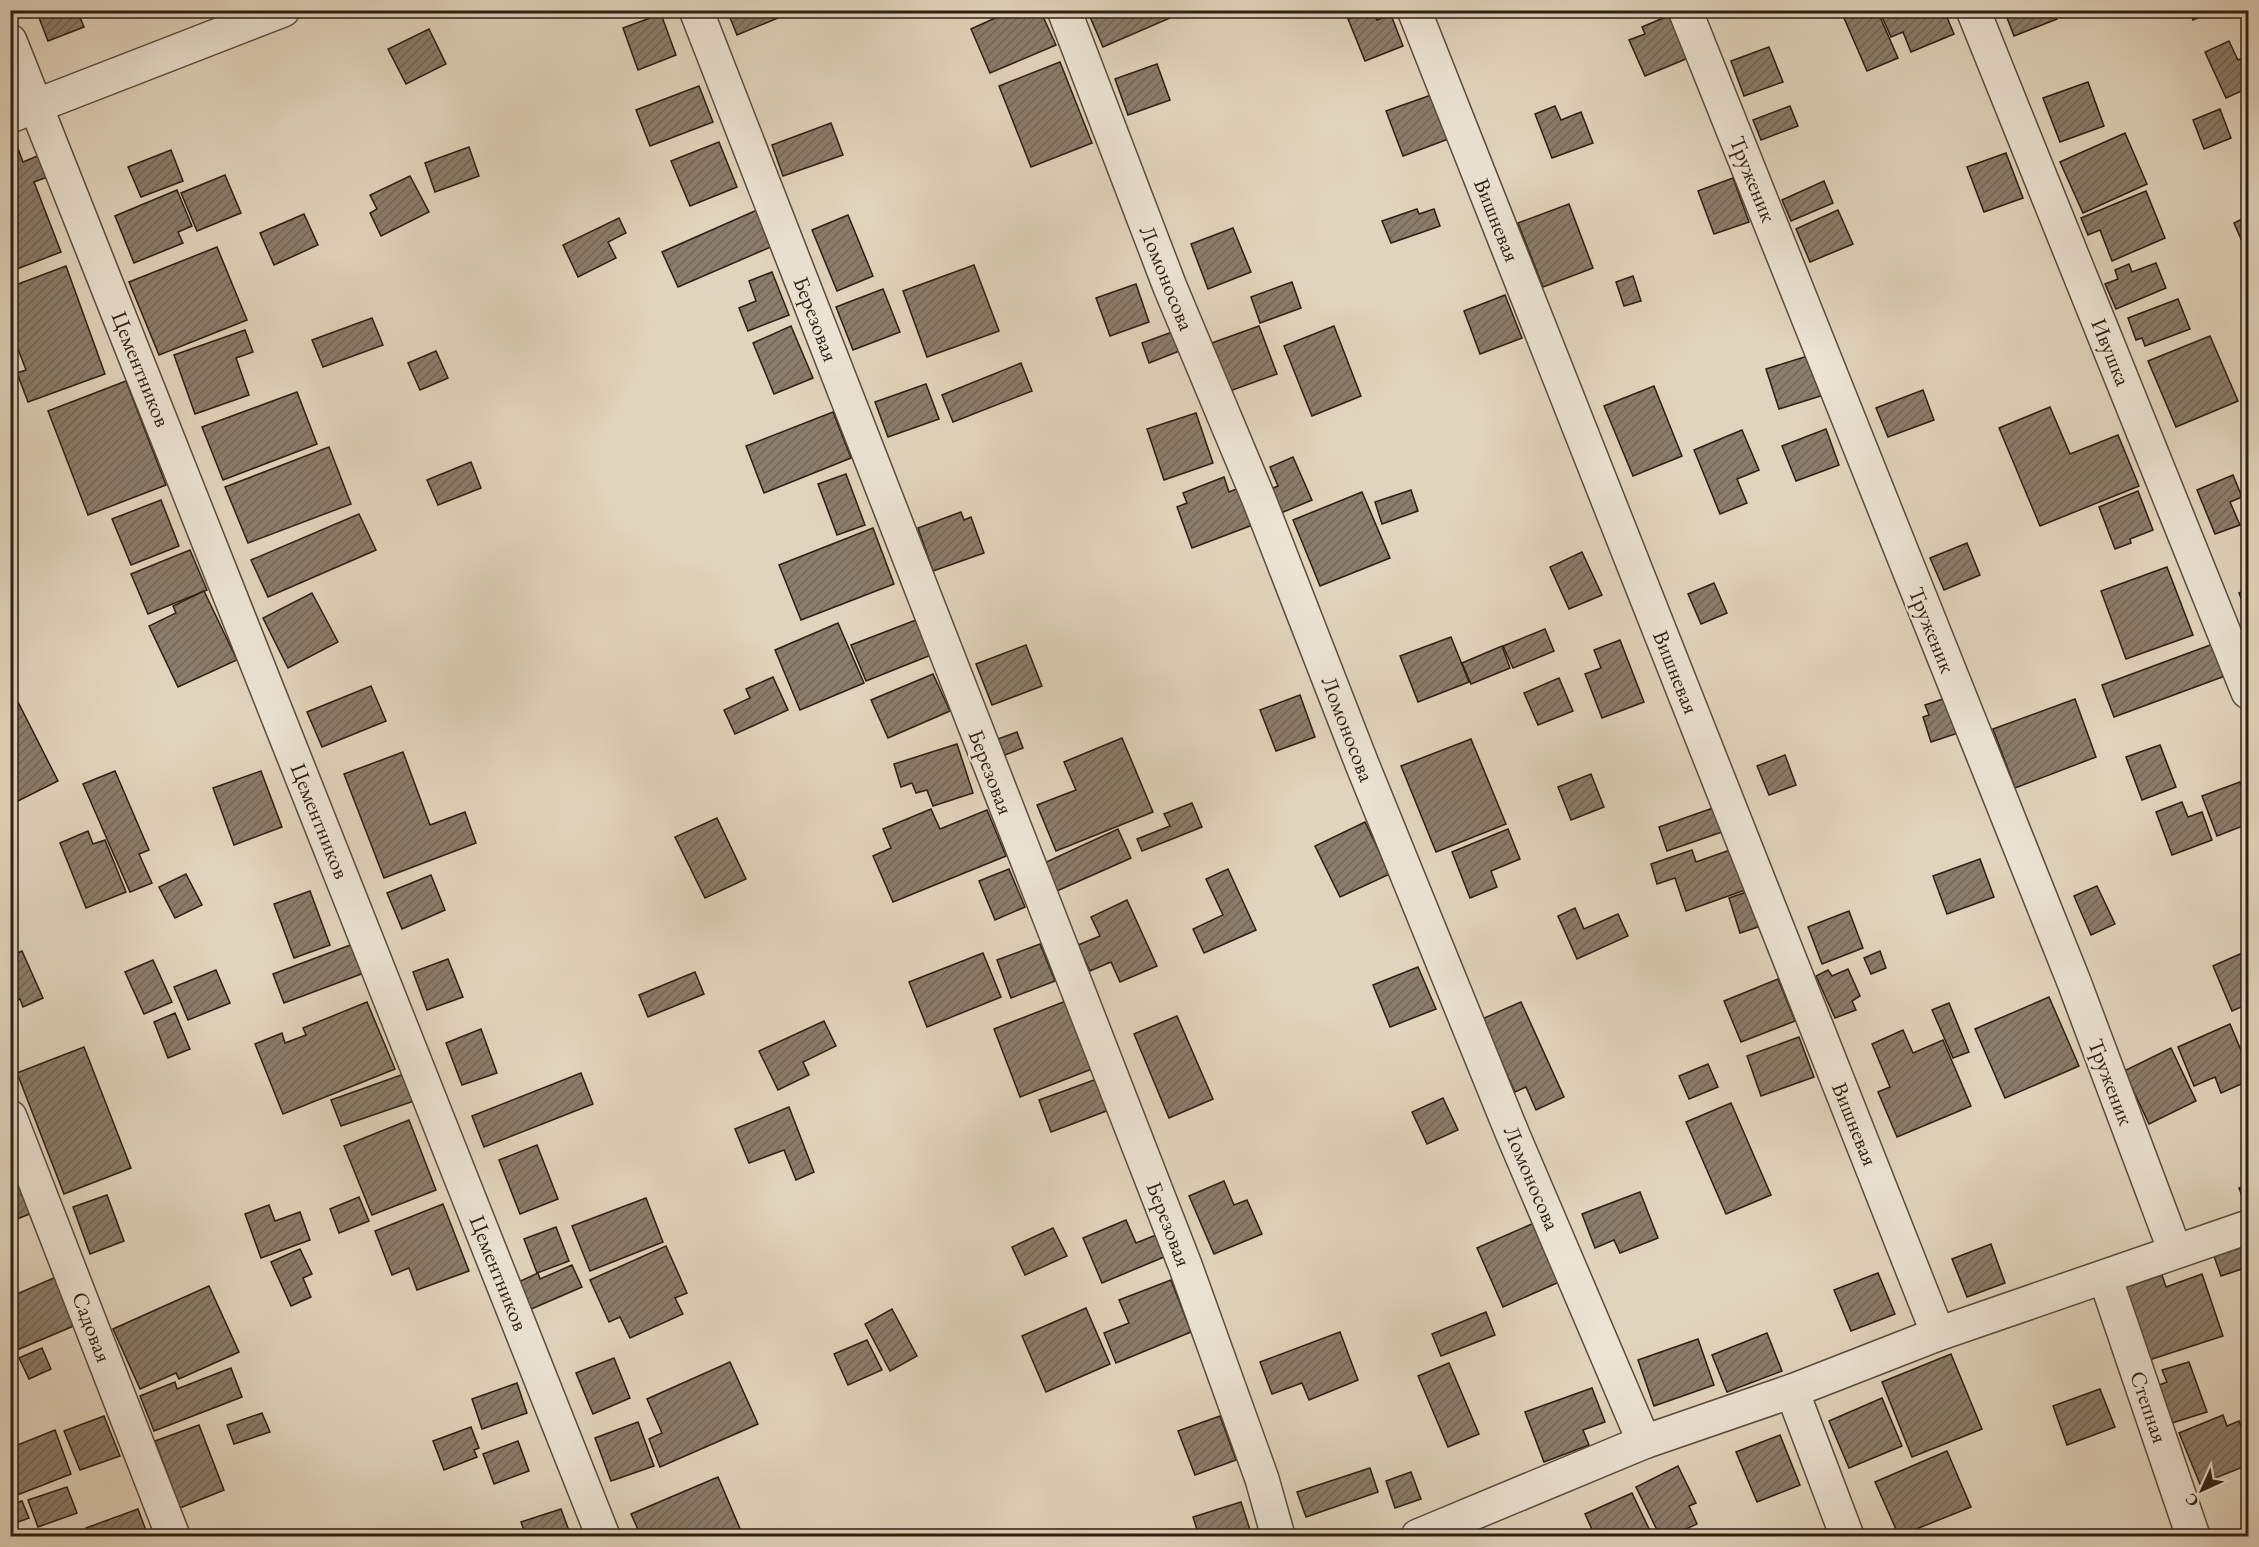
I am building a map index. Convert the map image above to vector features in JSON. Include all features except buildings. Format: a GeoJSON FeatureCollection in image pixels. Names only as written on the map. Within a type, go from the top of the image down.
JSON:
{"type":"FeatureCollection","features":[{"type":"Feature","properties":{"kind":"street"},"geometry":{"type":"LineString","coordinates":[[24,111],[283,10]]}},
{"type":"Feature","properties":{"kind":"street","name":"Березовая"},"geometry":{"type":"LineString","coordinates":[[696,10],[1185,1265],[1262,1479],[1278,1536]]}},
{"type":"Feature","properties":{"kind":"street","name":"Ломоносова"},"geometry":{"type":"LineString","coordinates":[[1064,10],[1166,276],[1258,497],[1362,764],[1513,1135],[1644,1442]]}},
{"type":"Feature","properties":{"kind":"street","name":"Вишневая"},"geometry":{"type":"LineString","coordinates":[[1414,10],[1938,1334]]}},
{"type":"Feature","properties":{"kind":"street","name":"Труженик"},"geometry":{"type":"LineString","coordinates":[[1685,10],[2074,982],[2175,1251]]}},
{"type":"Feature","properties":{"kind":"street","name":"Ивушка"},"geometry":{"type":"LineString","coordinates":[[1973,10],[2248,692]]}},
{"type":"Feature","properties":{"kind":"street","name":"Цементников"},"geometry":{"type":"LineString","coordinates":[[10,41],[24,111],[603,1536]]}},
{"type":"Feature","properties":{"kind":"street","name":"Садовая"},"geometry":{"type":"LineString","coordinates":[[10,1117],[173,1536]]}},
{"type":"Feature","properties":{"kind":"street"},"geometry":{"type":"LineString","coordinates":[[1418,1536],[1474,1526],[1644,1442],[1791,1391],[1938,1334],[2248,1227]]}},
{"type":"Feature","properties":{"kind":"street","name":"Степная"},"geometry":{"type":"LineString","coordinates":[[2105,1277],[2193,1536]]}},
{"type":"Feature","properties":{"kind":"street"},"geometry":{"type":"LineString","coordinates":[[1791,1391],[1847,1536]]}}]}
